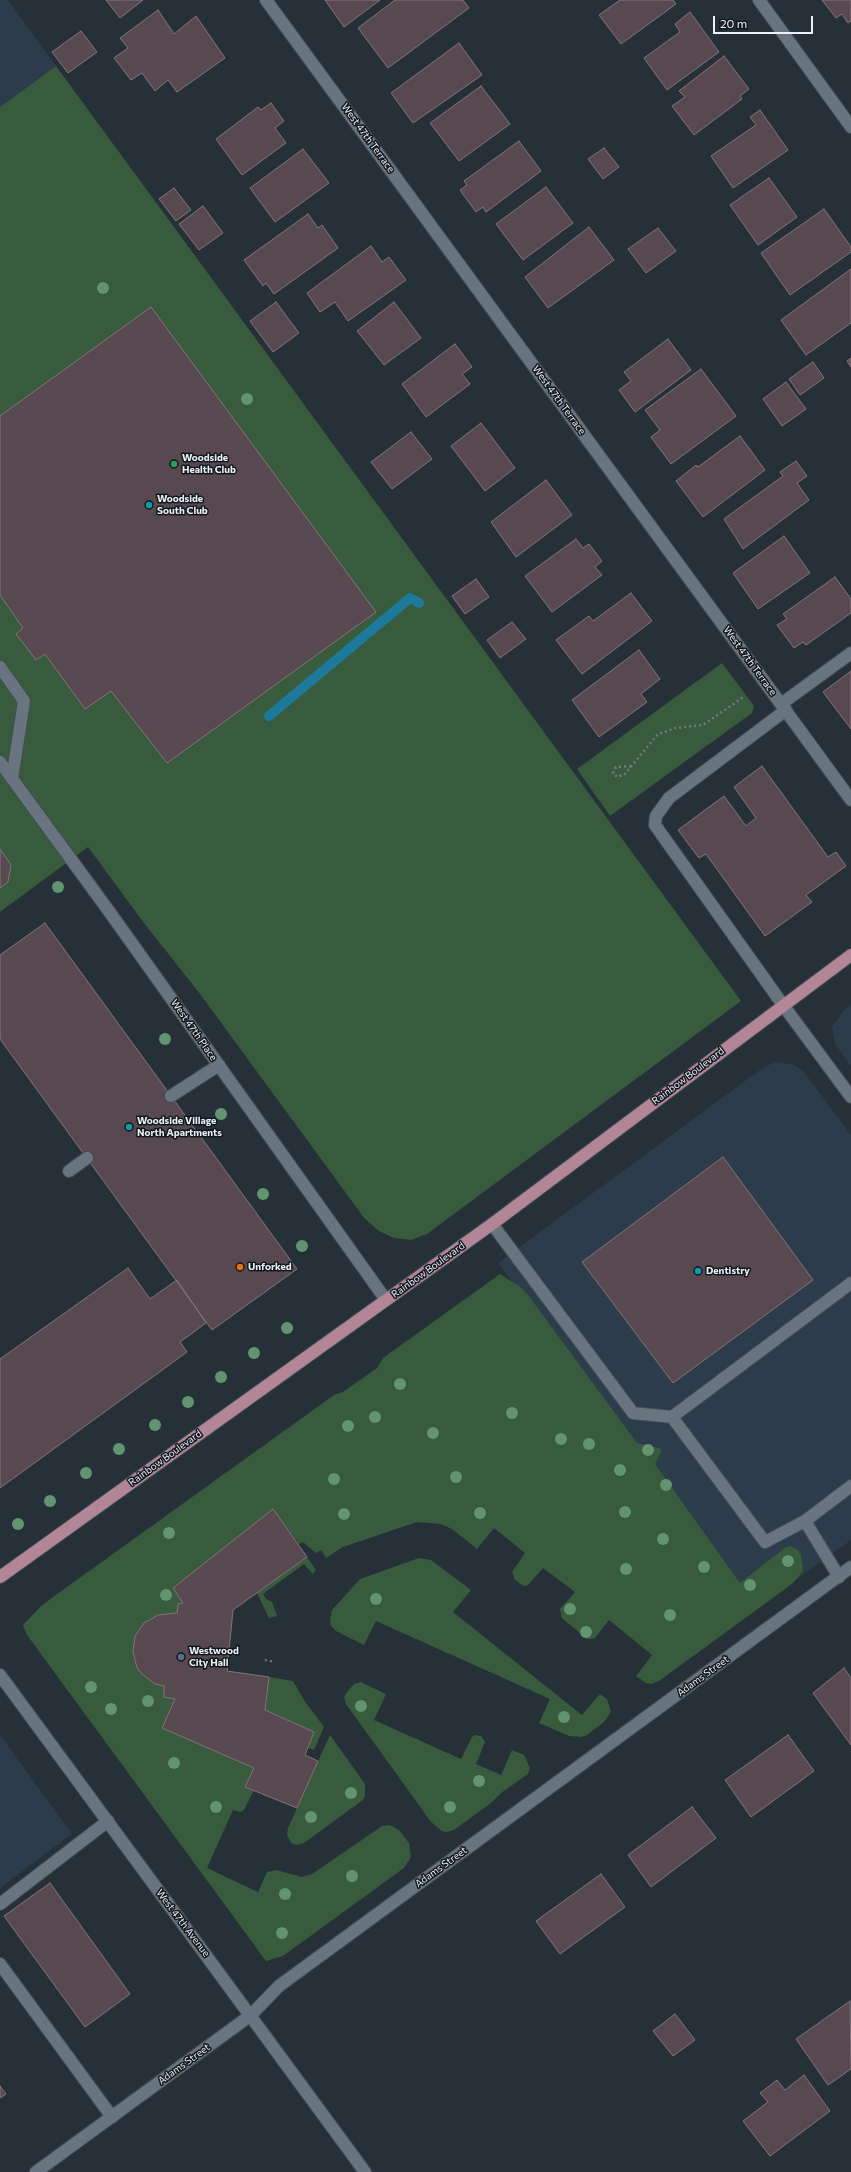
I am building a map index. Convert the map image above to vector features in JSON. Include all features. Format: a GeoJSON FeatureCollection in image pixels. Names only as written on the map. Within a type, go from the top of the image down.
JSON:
{"type":"FeatureCollection","features":[{"type":"Feature","properties":{"kind":"main road","name":"Rainbow Boulevard"},"geometry":{"type":"LineString","coordinates":[[0,1577],[492,1224],[783,1004],[851,955]]}},
{"type":"Feature","properties":{"kind":"street","name":"West 47th Terrace"},"geometry":{"type":"LineString","coordinates":[[266,0],[851,800]]}},
{"type":"Feature","properties":{"kind":"street"},"geometry":{"type":"LineString","coordinates":[[759,0],[851,126]]}},
{"type":"Feature","properties":{"kind":"street"},"geometry":{"type":"LineString","coordinates":[[851,653],[669,798],[656,816],[655,825],[851,1097]]}},
{"type":"Feature","properties":{"kind":"street"},"geometry":{"type":"LineString","coordinates":[[0,668],[24,700],[12,779]]}},
{"type":"Feature","properties":{"kind":"street","name":"West 47th Place"},"geometry":{"type":"LineString","coordinates":[[0,762],[219,1065],[386,1300]]}},
{"type":"Feature","properties":{"kind":"street"},"geometry":{"type":"LineString","coordinates":[[171,1096],[219,1065]]}},
{"type":"Feature","properties":{"kind":"street"},"geometry":{"type":"LineString","coordinates":[[69,1171],[87,1158]]}},
{"type":"Feature","properties":{"kind":"street"},"geometry":{"type":"LineString","coordinates":[[492,1224],[634,1413],[672,1417],[851,1283]]}},
{"type":"Feature","properties":{"kind":"street"},"geometry":{"type":"LineString","coordinates":[[672,1417],[765,1542],[805,1521],[851,1486]]}},
{"type":"Feature","properties":{"kind":"street"},"geometry":{"type":"LineString","coordinates":[[805,1521],[838,1577]]}},
{"type":"Feature","properties":{"kind":"street","name":"Adams Street"},"geometry":{"type":"LineString","coordinates":[[36,2172],[251,2015],[279,1986],[851,1567]]}},
{"type":"Feature","properties":{"kind":"street","name":"West 47th Avenue"},"geometry":{"type":"LineString","coordinates":[[0,1675],[365,2172]]}},
{"type":"Feature","properties":{"kind":"street"},"geometry":{"type":"LineString","coordinates":[[0,1904],[108,1821]]}},
{"type":"Feature","properties":{"kind":"street"},"geometry":{"type":"LineString","coordinates":[[0,1964],[112,2117]]}},
{"type":"Feature","properties":{"kind":"path"},"geometry":{"type":"LineString","coordinates":[[631,766],[616,767],[614,773],[617,777],[625,774],[658,734],[676,728],[703,725],[712,720],[764,681]]}},
{"type":"Feature","properties":{"kind":"path"},"geometry":{"type":"LineString","coordinates":[[265,1660],[275,1662]]}},
{"type":"Feature","properties":{"kind":"shaded area"},"geometry":{"type":"Polygon","coordinates":[[[0,0],[8,0],[56,66],[0,107],[0,0]]]}},
{"type":"Feature","properties":{"kind":"shaded area"},"geometry":{"type":"Polygon","coordinates":[[[851,1005],[851,1066],[835,1044],[832,1027],[844,1010],[851,1005]]]}},
{"type":"Feature","properties":{"kind":"shaded area"},"geometry":{"type":"Polygon","coordinates":[[[776,1062],[795,1065],[804,1072],[851,1135],[851,1540],[754,1611],[498,1263],[764,1067],[776,1062]]]}},
{"type":"Feature","properties":{"kind":"shaded area"},"geometry":{"type":"Polygon","coordinates":[[[0,1735],[72,1834],[0,1888],[0,1735]]]}},
{"type":"Feature","properties":{"kind":"green space","name":"Woodside Health Club"},"geometry":{"type":"Polygon","coordinates":[[[56,66],[741,1001],[427,1234],[411,1240],[394,1238],[379,1231],[365,1219],[200,994],[144,923],[88,847],[0,912],[0,107],[56,66]]]}},
{"type":"Feature","properties":{"kind":"green space"},"geometry":{"type":"Polygon","coordinates":[[[722,663],[754,706],[752,713],[610,816],[577,769],[722,663]]]}},
{"type":"Feature","properties":{"kind":"green space"},"geometry":{"type":"Polygon","coordinates":[[[500,1274],[519,1286],[528,1295],[637,1443],[662,1449],[655,1464],[740,1583],[786,1547],[791,1546],[798,1550],[801,1555],[803,1571],[792,1584],[659,1681],[651,1684],[646,1683],[636,1676],[652,1655],[609,1620],[595,1638],[587,1639],[562,1618],[560,1609],[575,1592],[543,1568],[528,1585],[524,1586],[515,1580],[512,1572],[525,1553],[494,1528],[477,1549],[452,1529],[441,1524],[417,1522],[343,1547],[326,1558],[321,1550],[316,1553],[303,1542],[299,1544],[273,1510],[173,1588],[183,1603],[178,1604],[177,1613],[159,1615],[150,1620],[139,1629],[134,1643],[134,1659],[142,1674],[155,1684],[164,1686],[165,1697],[175,1699],[162,1728],[254,1768],[245,1787],[254,1790],[244,1810],[240,1812],[233,1810],[207,1868],[258,1892],[267,1872],[276,1870],[302,1877],[312,1874],[382,1826],[390,1825],[399,1830],[409,1843],[411,1857],[404,1868],[283,1956],[266,1961],[27,1635],[23,1625],[41,1606],[53,1597],[334,1395],[343,1392],[377,1368],[383,1358],[500,1274]]]}},
{"type":"Feature","properties":{"kind":"green space"},"geometry":{"type":"Polygon","coordinates":[[[307,1557],[316,1570],[313,1574],[304,1564],[263,1594],[266,1599],[272,1602],[277,1616],[269,1618],[257,1593],[307,1557]]]}},
{"type":"Feature","properties":{"kind":"green space"},"geometry":{"type":"Polygon","coordinates":[[[419,1558],[431,1560],[471,1590],[453,1612],[582,1715],[600,1694],[607,1699],[611,1712],[604,1722],[587,1735],[581,1737],[569,1736],[539,1723],[550,1699],[376,1621],[364,1645],[336,1631],[331,1626],[330,1621],[332,1610],[360,1579],[419,1558]]]}},
{"type":"Feature","properties":{"kind":"green space"},"geometry":{"type":"Polygon","coordinates":[[[269,1677],[293,1681],[304,1700],[324,1727],[314,1750],[308,1748],[314,1732],[265,1710],[269,1677]]]}},
{"type":"Feature","properties":{"kind":"green space"},"geometry":{"type":"Polygon","coordinates":[[[361,1682],[386,1694],[374,1720],[461,1759],[472,1737],[475,1735],[481,1736],[485,1742],[476,1764],[501,1775],[512,1750],[524,1755],[530,1768],[528,1774],[454,1830],[447,1832],[442,1831],[431,1822],[346,1704],[344,1697],[347,1692],[354,1684],[361,1682]]]}},
{"type":"Feature","properties":{"kind":"green space"},"geometry":{"type":"Polygon","coordinates":[[[330,1735],[365,1784],[365,1796],[363,1800],[304,1843],[296,1845],[291,1843],[287,1835],[288,1828],[330,1735]]]}},
{"type":"Feature","properties":{"kind":"building"},"geometry":{"type":"Polygon","coordinates":[[[106,0],[143,0],[120,18],[106,0]]]}},
{"type":"Feature","properties":{"kind":"building"},"geometry":{"type":"Polygon","coordinates":[[[325,0],[380,0],[344,27],[325,0]]]}},
{"type":"Feature","properties":{"kind":"building"},"geometry":{"type":"Polygon","coordinates":[[[395,0],[463,0],[469,8],[388,68],[358,28],[395,0]]]}},
{"type":"Feature","properties":{"kind":"building"},"geometry":{"type":"Polygon","coordinates":[[[620,0],[673,0],[676,4],[621,44],[599,15],[620,0]]]}},
{"type":"Feature","properties":{"kind":"building"},"geometry":{"type":"Polygon","coordinates":[[[822,0],[851,0],[851,21],[848,23],[842,14],[836,18],[822,0]]]}},
{"type":"Feature","properties":{"kind":"building"},"geometry":{"type":"Polygon","coordinates":[[[158,10],[174,34],[196,16],[225,58],[177,92],[168,80],[155,91],[142,73],[131,80],[114,58],[128,48],[120,38],[158,10]]]}},
{"type":"Feature","properties":{"kind":"building"},"geometry":{"type":"Polygon","coordinates":[[[690,12],[719,52],[667,90],[644,58],[680,32],[675,24],[690,12]]]}},
{"type":"Feature","properties":{"kind":"building"},"geometry":{"type":"Polygon","coordinates":[[[81,31],[97,52],[68,73],[52,52],[81,31]]]}},
{"type":"Feature","properties":{"kind":"building"},"geometry":{"type":"Polygon","coordinates":[[[459,43],[482,75],[413,123],[391,93],[459,43]]]}},
{"type":"Feature","properties":{"kind":"building"},"geometry":{"type":"Polygon","coordinates":[[[724,56],[749,89],[740,96],[742,99],[694,135],[672,106],[685,97],[679,91],[724,56]]]}},
{"type":"Feature","properties":{"kind":"building"},"geometry":{"type":"Polygon","coordinates":[[[481,86],[510,124],[459,161],[430,123],[481,86]]]}},
{"type":"Feature","properties":{"kind":"building"},"geometry":{"type":"Polygon","coordinates":[[[271,103],[284,121],[275,128],[286,143],[242,175],[216,139],[258,107],[261,110],[271,103]]]}},
{"type":"Feature","properties":{"kind":"building"},"geometry":{"type":"Polygon","coordinates":[[[760,110],[788,150],[733,188],[711,156],[756,125],[750,117],[760,110]]]}},
{"type":"Feature","properties":{"kind":"building"},"geometry":{"type":"Polygon","coordinates":[[[519,141],[541,171],[486,212],[483,207],[476,212],[460,190],[467,185],[464,181],[519,141]]]}},
{"type":"Feature","properties":{"kind":"building"},"geometry":{"type":"Polygon","coordinates":[[[604,148],[619,167],[603,179],[588,159],[604,148]]]}},
{"type":"Feature","properties":{"kind":"building"},"geometry":{"type":"Polygon","coordinates":[[[303,149],[329,183],[275,222],[250,188],[303,149]]]}},
{"type":"Feature","properties":{"kind":"building"},"geometry":{"type":"Polygon","coordinates":[[[769,178],[797,217],[758,245],[730,205],[769,178]]]}},
{"type":"Feature","properties":{"kind":"building"},"geometry":{"type":"Polygon","coordinates":[[[546,187],[573,223],[523,260],[496,224],[546,187]]]}},
{"type":"Feature","properties":{"kind":"building"},"geometry":{"type":"Polygon","coordinates":[[[174,188],[191,210],[176,221],[159,199],[174,188]]]}},
{"type":"Feature","properties":{"kind":"building"},"geometry":{"type":"Polygon","coordinates":[[[203,206],[223,233],[199,250],[179,224],[203,206]]]}},
{"type":"Feature","properties":{"kind":"building"},"geometry":{"type":"Polygon","coordinates":[[[824,209],[851,247],[851,252],[790,295],[761,253],[824,209]]]}},
{"type":"Feature","properties":{"kind":"building"},"geometry":{"type":"Polygon","coordinates":[[[308,214],[318,228],[322,225],[338,248],[274,294],[266,283],[263,286],[244,260],[308,214]]]}},
{"type":"Feature","properties":{"kind":"building"},"geometry":{"type":"Polygon","coordinates":[[[589,227],[614,260],[548,308],[525,277],[589,227]]]}},
{"type":"Feature","properties":{"kind":"building"},"geometry":{"type":"Polygon","coordinates":[[[658,228],[676,251],[646,273],[628,249],[658,228]]]}},
{"type":"Feature","properties":{"kind":"building"},"geometry":{"type":"Polygon","coordinates":[[[371,246],[382,262],[389,257],[406,280],[348,321],[335,302],[320,312],[307,293],[371,246]]]}},
{"type":"Feature","properties":{"kind":"building"},"geometry":{"type":"Polygon","coordinates":[[[851,269],[851,323],[806,355],[781,320],[851,269]]]}},
{"type":"Feature","properties":{"kind":"building"},"geometry":{"type":"Polygon","coordinates":[[[276,302],[299,333],[273,352],[250,321],[276,302]]]}},
{"type":"Feature","properties":{"kind":"building"},"geometry":{"type":"Polygon","coordinates":[[[394,302],[421,338],[384,365],[357,331],[394,302]]]}},
{"type":"Feature","properties":{"kind":"building","name":"Woodside South Club"},"geometry":{"type":"Polygon","coordinates":[[[151,307],[376,612],[167,763],[111,691],[85,709],[45,654],[36,660],[16,634],[23,628],[0,595],[0,416],[151,307]]]}},
{"type":"Feature","properties":{"kind":"building"},"geometry":{"type":"Polygon","coordinates":[[[668,339],[691,370],[635,412],[619,390],[631,381],[624,372],[668,339]]]}},
{"type":"Feature","properties":{"kind":"building"},"geometry":{"type":"Polygon","coordinates":[[[455,344],[472,367],[462,374],[470,384],[426,417],[402,384],[455,344]]]}},
{"type":"Feature","properties":{"kind":"building"},"geometry":{"type":"Polygon","coordinates":[[[851,358],[851,367],[847,361],[851,358]]]}},
{"type":"Feature","properties":{"kind":"building"},"geometry":{"type":"Polygon","coordinates":[[[813,362],[824,378],[800,395],[789,379],[813,362]]]}},
{"type":"Feature","properties":{"kind":"building"},"geometry":{"type":"Polygon","coordinates":[[[701,369],[736,416],[671,464],[651,437],[660,430],[645,410],[701,369]]]}},
{"type":"Feature","properties":{"kind":"building"},"geometry":{"type":"Polygon","coordinates":[[[786,382],[806,409],[782,426],[763,399],[786,382]]]}},
{"type":"Feature","properties":{"kind":"building"},"geometry":{"type":"Polygon","coordinates":[[[481,423],[515,468],[485,491],[451,446],[481,423]]]}},
{"type":"Feature","properties":{"kind":"building"},"geometry":{"type":"Polygon","coordinates":[[[411,432],[432,459],[392,489],[371,462],[411,432]]]}},
{"type":"Feature","properties":{"kind":"building"},"geometry":{"type":"Polygon","coordinates":[[[740,436],[765,470],[703,517],[676,481],[696,465],[698,467],[740,436]]]}},
{"type":"Feature","properties":{"kind":"building"},"geometry":{"type":"Polygon","coordinates":[[[796,461],[807,476],[797,483],[809,500],[743,549],[724,519],[783,476],[780,472],[796,461]]]}},
{"type":"Feature","properties":{"kind":"building"},"geometry":{"type":"Polygon","coordinates":[[[546,480],[572,515],[516,557],[491,522],[546,480]]]}},
{"type":"Feature","properties":{"kind":"building"},"geometry":{"type":"Polygon","coordinates":[[[784,536],[810,573],[758,609],[733,573],[784,536]]]}},
{"type":"Feature","properties":{"kind":"building"},"geometry":{"type":"Polygon","coordinates":[[[576,539],[583,548],[589,544],[602,561],[595,567],[602,575],[552,612],[525,576],[576,539]]]}},
{"type":"Feature","properties":{"kind":"building"},"geometry":{"type":"Polygon","coordinates":[[[835,577],[851,599],[851,613],[806,645],[803,642],[794,648],[777,625],[787,619],[783,614],[835,577]]]}},
{"type":"Feature","properties":{"kind":"building"},"geometry":{"type":"Polygon","coordinates":[[[476,579],[489,597],[465,614],[452,596],[476,579]]]}},
{"type":"Feature","properties":{"kind":"building"},"geometry":{"type":"Polygon","coordinates":[[[631,593],[652,621],[582,674],[556,640],[589,616],[593,621],[631,593]]]}},
{"type":"Feature","properties":{"kind":"building"},"geometry":{"type":"Polygon","coordinates":[[[512,622],[526,639],[500,658],[487,640],[512,622]]]}},
{"type":"Feature","properties":{"kind":"building"},"geometry":{"type":"Polygon","coordinates":[[[639,650],[660,679],[641,694],[647,702],[599,737],[572,700],[639,650]]]}},
{"type":"Feature","properties":{"kind":"building"},"geometry":{"type":"Polygon","coordinates":[[[851,671],[851,729],[823,692],[851,671]]]}},
{"type":"Feature","properties":{"kind":"building"},"geometry":{"type":"Polygon","coordinates":[[[762,766],[828,857],[836,852],[846,866],[806,895],[812,902],[765,936],[706,854],[699,858],[678,830],[724,796],[746,826],[756,818],[734,787],[762,766]]]}},
{"type":"Feature","properties":{"kind":"building"},"geometry":{"type":"Polygon","coordinates":[[[0,849],[11,865],[8,882],[0,888],[0,849]]]}},
{"type":"Feature","properties":{"kind":"building","name":"Woodside Village North Apartments"},"geometry":{"type":"Polygon","coordinates":[[[45,923],[297,1269],[212,1330],[0,1039],[0,955],[45,923]]]}},
{"type":"Feature","properties":{"kind":"building","name":"Dentistry"},"geometry":{"type":"Polygon","coordinates":[[[723,1157],[813,1280],[673,1383],[582,1262],[723,1157]]]}},
{"type":"Feature","properties":{"kind":"building"},"geometry":{"type":"Polygon","coordinates":[[[128,1268],[150,1299],[177,1280],[206,1323],[180,1342],[187,1352],[0,1488],[0,1359],[128,1268]]]}},
{"type":"Feature","properties":{"kind":"building","name":"Westwood City Hall"},"geometry":{"type":"Polygon","coordinates":[[[273,1509],[307,1557],[233,1610],[227,1671],[269,1677],[265,1710],[314,1732],[305,1755],[318,1761],[297,1808],[245,1787],[254,1768],[162,1728],[175,1699],[164,1697],[164,1686],[155,1684],[142,1674],[137,1668],[133,1651],[135,1636],[144,1623],[158,1615],[177,1613],[178,1604],[183,1603],[173,1588],[273,1509]]]}},
{"type":"Feature","properties":{"kind":"building"},"geometry":{"type":"Polygon","coordinates":[[[844,1668],[851,1678],[851,1745],[813,1693],[844,1668]]]}},
{"type":"Feature","properties":{"kind":"building"},"geometry":{"type":"Polygon","coordinates":[[[788,1735],[814,1771],[751,1817],[725,1780],[788,1735]]]}},
{"type":"Feature","properties":{"kind":"building"},"geometry":{"type":"Polygon","coordinates":[[[692,1807],[716,1838],[651,1887],[628,1855],[692,1807]]]}},
{"type":"Feature","properties":{"kind":"building"},"geometry":{"type":"Polygon","coordinates":[[[601,1874],[625,1907],[560,1954],[536,1921],[601,1874]]]}},
{"type":"Feature","properties":{"kind":"building"},"geometry":{"type":"Polygon","coordinates":[[[50,1883],[130,1994],[85,2027],[4,1916],[50,1883]]]}},
{"type":"Feature","properties":{"kind":"building"},"geometry":{"type":"Polygon","coordinates":[[[850,2001],[851,2069],[828,2085],[796,2039],[850,2001]]]}},
{"type":"Feature","properties":{"kind":"building"},"geometry":{"type":"Polygon","coordinates":[[[675,2014],[695,2040],[673,2056],[653,2031],[675,2014]]]}},
{"type":"Feature","properties":{"kind":"building"},"geometry":{"type":"Polygon","coordinates":[[[804,2075],[830,2111],[770,2156],[743,2121],[768,2102],[760,2093],[777,2080],[785,2090],[804,2075]]]}},
{"type":"Feature","properties":{"kind":"building"},"geometry":{"type":"Polygon","coordinates":[[[0,2086],[6,2094],[0,2098],[0,2086]]]}},
{"type":"Feature","properties":{"kind":"waterway"},"geometry":{"type":"LineString","coordinates":[[269,716],[410,598],[419,603]]}},
{"type":"Feature","properties":{"kind":"place","name":"Woodside Health Club"},"geometry":{"type":"Point","coordinates":[174,464]}},
{"type":"Feature","properties":{"kind":"place","name":"Woodside South Club"},"geometry":{"type":"Point","coordinates":[149,505]}},
{"type":"Feature","properties":{"kind":"place","name":"Woodside Village North Apartments"},"geometry":{"type":"Point","coordinates":[129,1127]}},
{"type":"Feature","properties":{"kind":"place","name":"Unforked"},"geometry":{"type":"Point","coordinates":[240,1267]}},
{"type":"Feature","properties":{"kind":"place","name":"Dentistry"},"geometry":{"type":"Point","coordinates":[698,1271]}},
{"type":"Feature","properties":{"kind":"place","name":"Westwood City Hall"},"geometry":{"type":"Point","coordinates":[181,1657]}}]}
